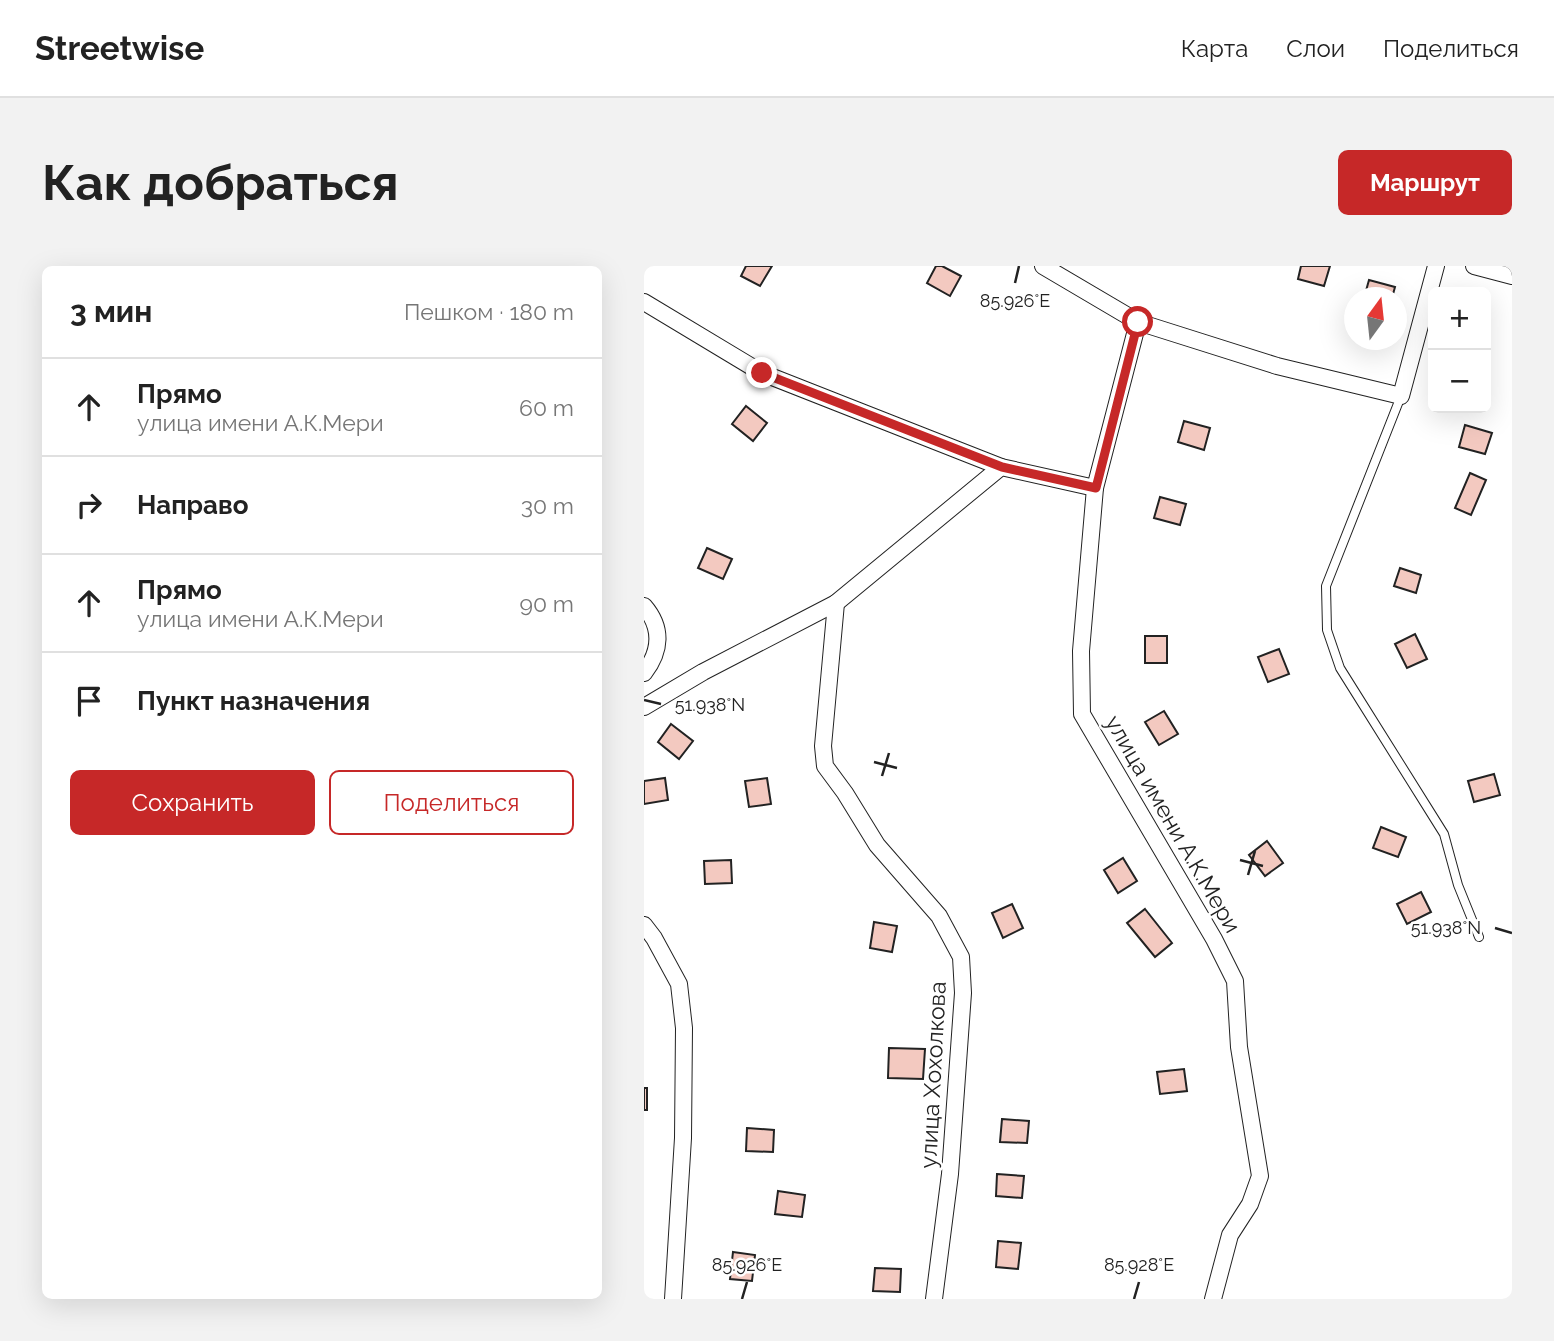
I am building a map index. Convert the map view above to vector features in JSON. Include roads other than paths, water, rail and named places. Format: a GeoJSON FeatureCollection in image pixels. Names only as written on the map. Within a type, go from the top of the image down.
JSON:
{"type":"FeatureCollection","features":[{"type":"Feature","properties":{"kind":"street"},"geometry":{"type":"LineString","coordinates":[[1043,266],[1138,322],[1277,366],[1401,396],[1436,266]]}},
{"type":"Feature","properties":{"kind":"street"},"geometry":{"type":"LineString","coordinates":[[1480,267],[1512,276]]}},
{"type":"Feature","properties":{"kind":"street"},"geometry":{"type":"LineString","coordinates":[[644,302],[762,373],[1002,467],[1096,488]]}},
{"type":"Feature","properties":{"kind":"street","name":"улица имени А.К.Мери"},"geometry":{"type":"LineString","coordinates":[[1138,322],[1096,488],[1081,651],[1082,714],[1214,939],[1235,981],[1239,1047],[1260,1176],[1250,1203],[1230,1235],[1213,1299]]}},
{"type":"Feature","properties":{"kind":"street"},"geometry":{"type":"LineString","coordinates":[[644,707],[703,672],[836,603],[1002,467]]}},
{"type":"Feature","properties":{"kind":"street","name":"улица Хохолкова"},"geometry":{"type":"LineString","coordinates":[[836,603],[823,746],[825,766],[877,845],[939,916],[961,957],[963,993],[950,1174],[934,1299]]}},
{"type":"Feature","properties":{"kind":"street"},"geometry":{"type":"LineString","coordinates":[[644,606],[659,632],[654,660],[644,673]]}},
{"type":"Feature","properties":{"kind":"street"},"geometry":{"type":"LineString","coordinates":[[644,925],[679,984],[684,1028],[683,1138],[673,1299]]}},
{"type":"Feature","properties":{"kind":"lane"},"geometry":{"type":"LineString","coordinates":[[1480,267],[1512,282]]}},
{"type":"Feature","properties":{"kind":"lane"},"geometry":{"type":"LineString","coordinates":[[1401,396],[1326,586],[1327,630],[1340,668],[1444,834],[1458,885],[1479,937]]}}]}
